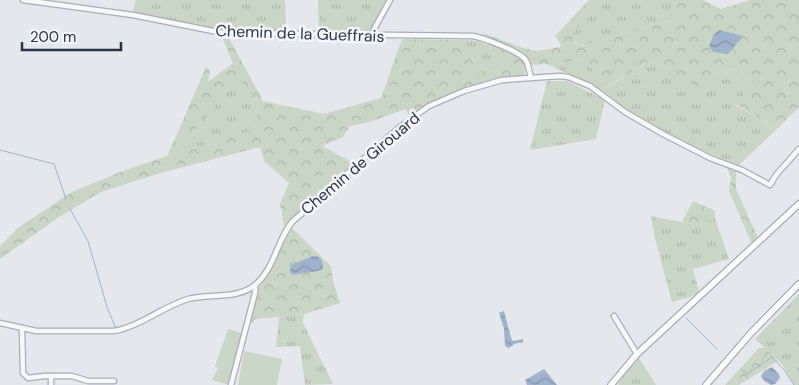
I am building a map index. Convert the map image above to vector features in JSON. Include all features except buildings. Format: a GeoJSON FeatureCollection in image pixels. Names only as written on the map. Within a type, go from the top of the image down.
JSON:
{"type":"FeatureCollection","features":[{"type":"Feature","properties":{"kind":"main road"},"geometry":{"type":"LineString","coordinates":[[612,385],[637,354],[799,204]]}},
{"type":"Feature","properties":{"kind":"main road"},"geometry":{"type":"LineString","coordinates":[[706,385],[751,333],[799,284]]}},
{"type":"Feature","properties":{"kind":"street","name":"Chemin de la Gueffrais"},"geometry":{"type":"LineString","coordinates":[[23,0],[133,14],[223,33],[480,38],[522,56],[527,63],[531,78]]}},
{"type":"Feature","properties":{"kind":"street"},"geometry":{"type":"LineString","coordinates":[[371,36],[390,0]]}},
{"type":"Feature","properties":{"kind":"street","name":"Chemin de Girouard"},"geometry":{"type":"LineString","coordinates":[[255,286],[269,268],[283,236],[292,222],[413,117],[429,106],[464,91],[502,80],[560,76],[576,80],[601,93],[625,112],[663,134],[710,158],[742,170],[770,186],[776,175],[799,149]]}},
{"type":"Feature","properties":{"kind":"street"},"geometry":{"type":"LineString","coordinates":[[0,324],[36,332],[114,331],[126,329],[170,306],[196,297],[237,294],[255,286],[256,293],[231,385]]}},
{"type":"Feature","properties":{"kind":"street"},"geometry":{"type":"LineString","coordinates":[[614,316],[637,354]]}},
{"type":"Feature","properties":{"kind":"street"},"geometry":{"type":"LineString","coordinates":[[22,329],[24,373],[28,378],[72,376],[88,381],[114,381]]}},
{"type":"Feature","properties":{"kind":"street"},"geometry":{"type":"LineString","coordinates":[[52,376],[52,385]]}},
{"type":"Feature","properties":{"kind":"green space"},"geometry":{"type":"Polygon","coordinates":[[[136,0],[285,0],[286,31],[216,30],[133,12],[136,0]]]}},
{"type":"Feature","properties":{"kind":"green space"},"geometry":{"type":"Polygon","coordinates":[[[318,0],[387,0],[370,31],[366,32],[319,31],[318,0]]]}},
{"type":"Feature","properties":{"kind":"green space"},"geometry":{"type":"Polygon","coordinates":[[[589,0],[606,0],[570,36],[580,46],[676,19],[678,14],[673,0],[703,0],[721,9],[750,0],[799,0],[799,107],[777,129],[735,104],[754,82],[737,69],[713,73],[699,89],[674,72],[650,61],[604,88],[584,58],[552,66],[546,64],[531,65],[523,75],[494,81],[450,95],[422,108],[410,116],[405,109],[373,121],[350,126],[343,137],[322,146],[355,164],[284,226],[280,204],[289,183],[264,161],[260,147],[157,174],[101,192],[59,217],[0,259],[0,246],[19,227],[72,192],[120,172],[167,156],[255,130],[258,105],[239,78],[190,136],[177,134],[206,67],[210,70],[208,82],[233,63],[221,35],[228,36],[263,101],[324,114],[381,98],[402,39],[462,40],[478,74],[491,65],[501,63],[488,44],[491,39],[480,32],[536,51],[560,47],[561,44],[555,36],[589,0]]]}},
{"type":"Feature","properties":{"kind":"green space"},"geometry":{"type":"Polygon","coordinates":[[[606,0],[673,0],[678,14],[676,19],[580,46],[569,36],[606,0]]]}},
{"type":"Feature","properties":{"kind":"green space"},"geometry":{"type":"Polygon","coordinates":[[[462,40],[486,44],[498,56],[501,63],[491,65],[478,74],[462,40]]]}},
{"type":"Feature","properties":{"kind":"green space"},"geometry":{"type":"Polygon","coordinates":[[[584,58],[605,88],[650,61],[674,72],[713,73],[737,69],[754,82],[735,105],[777,129],[739,165],[691,146],[626,109],[603,91],[552,66],[584,58]]]}},
{"type":"Feature","properties":{"kind":"green space"},"geometry":{"type":"Polygon","coordinates":[[[239,77],[258,105],[255,130],[167,156],[177,134],[190,136],[239,77]]]}},
{"type":"Feature","properties":{"kind":"green space"},"geometry":{"type":"Polygon","coordinates":[[[547,81],[567,81],[605,100],[596,139],[530,150],[547,81]]]}},
{"type":"Feature","properties":{"kind":"green space"},"geometry":{"type":"Polygon","coordinates":[[[727,167],[736,171],[736,189],[758,238],[752,244],[729,191],[731,178],[727,167]]]}},
{"type":"Feature","properties":{"kind":"green space"},"geometry":{"type":"Polygon","coordinates":[[[693,201],[715,211],[715,218],[700,226],[682,222],[693,201]]]}},
{"type":"Feature","properties":{"kind":"green space"},"geometry":{"type":"Polygon","coordinates":[[[651,216],[700,226],[715,218],[729,259],[693,269],[699,292],[690,297],[672,302],[655,239],[651,216]]]}},
{"type":"Feature","properties":{"kind":"green space"},"geometry":{"type":"Polygon","coordinates":[[[292,228],[331,266],[333,281],[340,303],[301,315],[293,312],[279,317],[255,319],[252,323],[250,321],[259,287],[273,267],[281,247],[292,228]]]}},
{"type":"Feature","properties":{"kind":"green space"},"geometry":{"type":"Polygon","coordinates":[[[799,294],[799,385],[794,385],[782,364],[755,339],[799,294]]]}},
{"type":"Feature","properties":{"kind":"green space"},"geometry":{"type":"Polygon","coordinates":[[[293,312],[301,315],[304,314],[303,323],[333,384],[305,385],[300,346],[276,347],[279,317],[293,312]]]}},
{"type":"Feature","properties":{"kind":"green space"},"geometry":{"type":"Polygon","coordinates":[[[228,329],[242,333],[229,385],[212,380],[218,368],[215,366],[228,329]]]}},
{"type":"Feature","properties":{"kind":"green space"},"geometry":{"type":"Polygon","coordinates":[[[759,348],[765,348],[778,361],[739,385],[725,385],[759,348]]]}},
{"type":"Feature","properties":{"kind":"green space"},"geometry":{"type":"Polygon","coordinates":[[[244,351],[282,359],[277,385],[238,385],[244,351]]]}},
{"type":"Feature","properties":{"kind":"green space"},"geometry":{"type":"Polygon","coordinates":[[[639,358],[656,385],[618,385],[625,372],[639,358]]]}},
{"type":"Feature","properties":{"kind":"water"},"geometry":{"type":"Polygon","coordinates":[[[719,30],[743,36],[728,54],[713,52],[709,46],[714,34],[719,30]]]}},
{"type":"Feature","properties":{"kind":"water"},"geometry":{"type":"Polygon","coordinates":[[[317,256],[322,260],[323,269],[293,275],[290,272],[291,265],[317,256]]]}},
{"type":"Feature","properties":{"kind":"water"},"geometry":{"type":"Polygon","coordinates":[[[504,311],[513,341],[523,339],[523,342],[514,344],[509,348],[505,346],[504,329],[499,313],[504,311]]]}},
{"type":"Feature","properties":{"kind":"water"},"geometry":{"type":"Polygon","coordinates":[[[772,367],[779,374],[780,378],[775,384],[771,385],[764,381],[761,376],[764,371],[772,367]]]}},
{"type":"Feature","properties":{"kind":"water"},"geometry":{"type":"Polygon","coordinates":[[[544,369],[557,385],[527,385],[525,380],[544,369]]]}},
{"type":"Feature","properties":{"kind":"waterway"},"geometry":{"type":"LineString","coordinates":[[0,150],[54,164],[66,199]]}},
{"type":"Feature","properties":{"kind":"waterway"},"geometry":{"type":"LineString","coordinates":[[69,207],[88,241],[107,307],[116,329]]}},
{"type":"Feature","properties":{"kind":"waterway"},"geometry":{"type":"LineString","coordinates":[[686,318],[717,349]]}},
{"type":"Feature","properties":{"kind":"waterway"},"geometry":{"type":"LineString","coordinates":[[741,369],[747,374],[772,357],[785,371],[794,385]]}}]}
